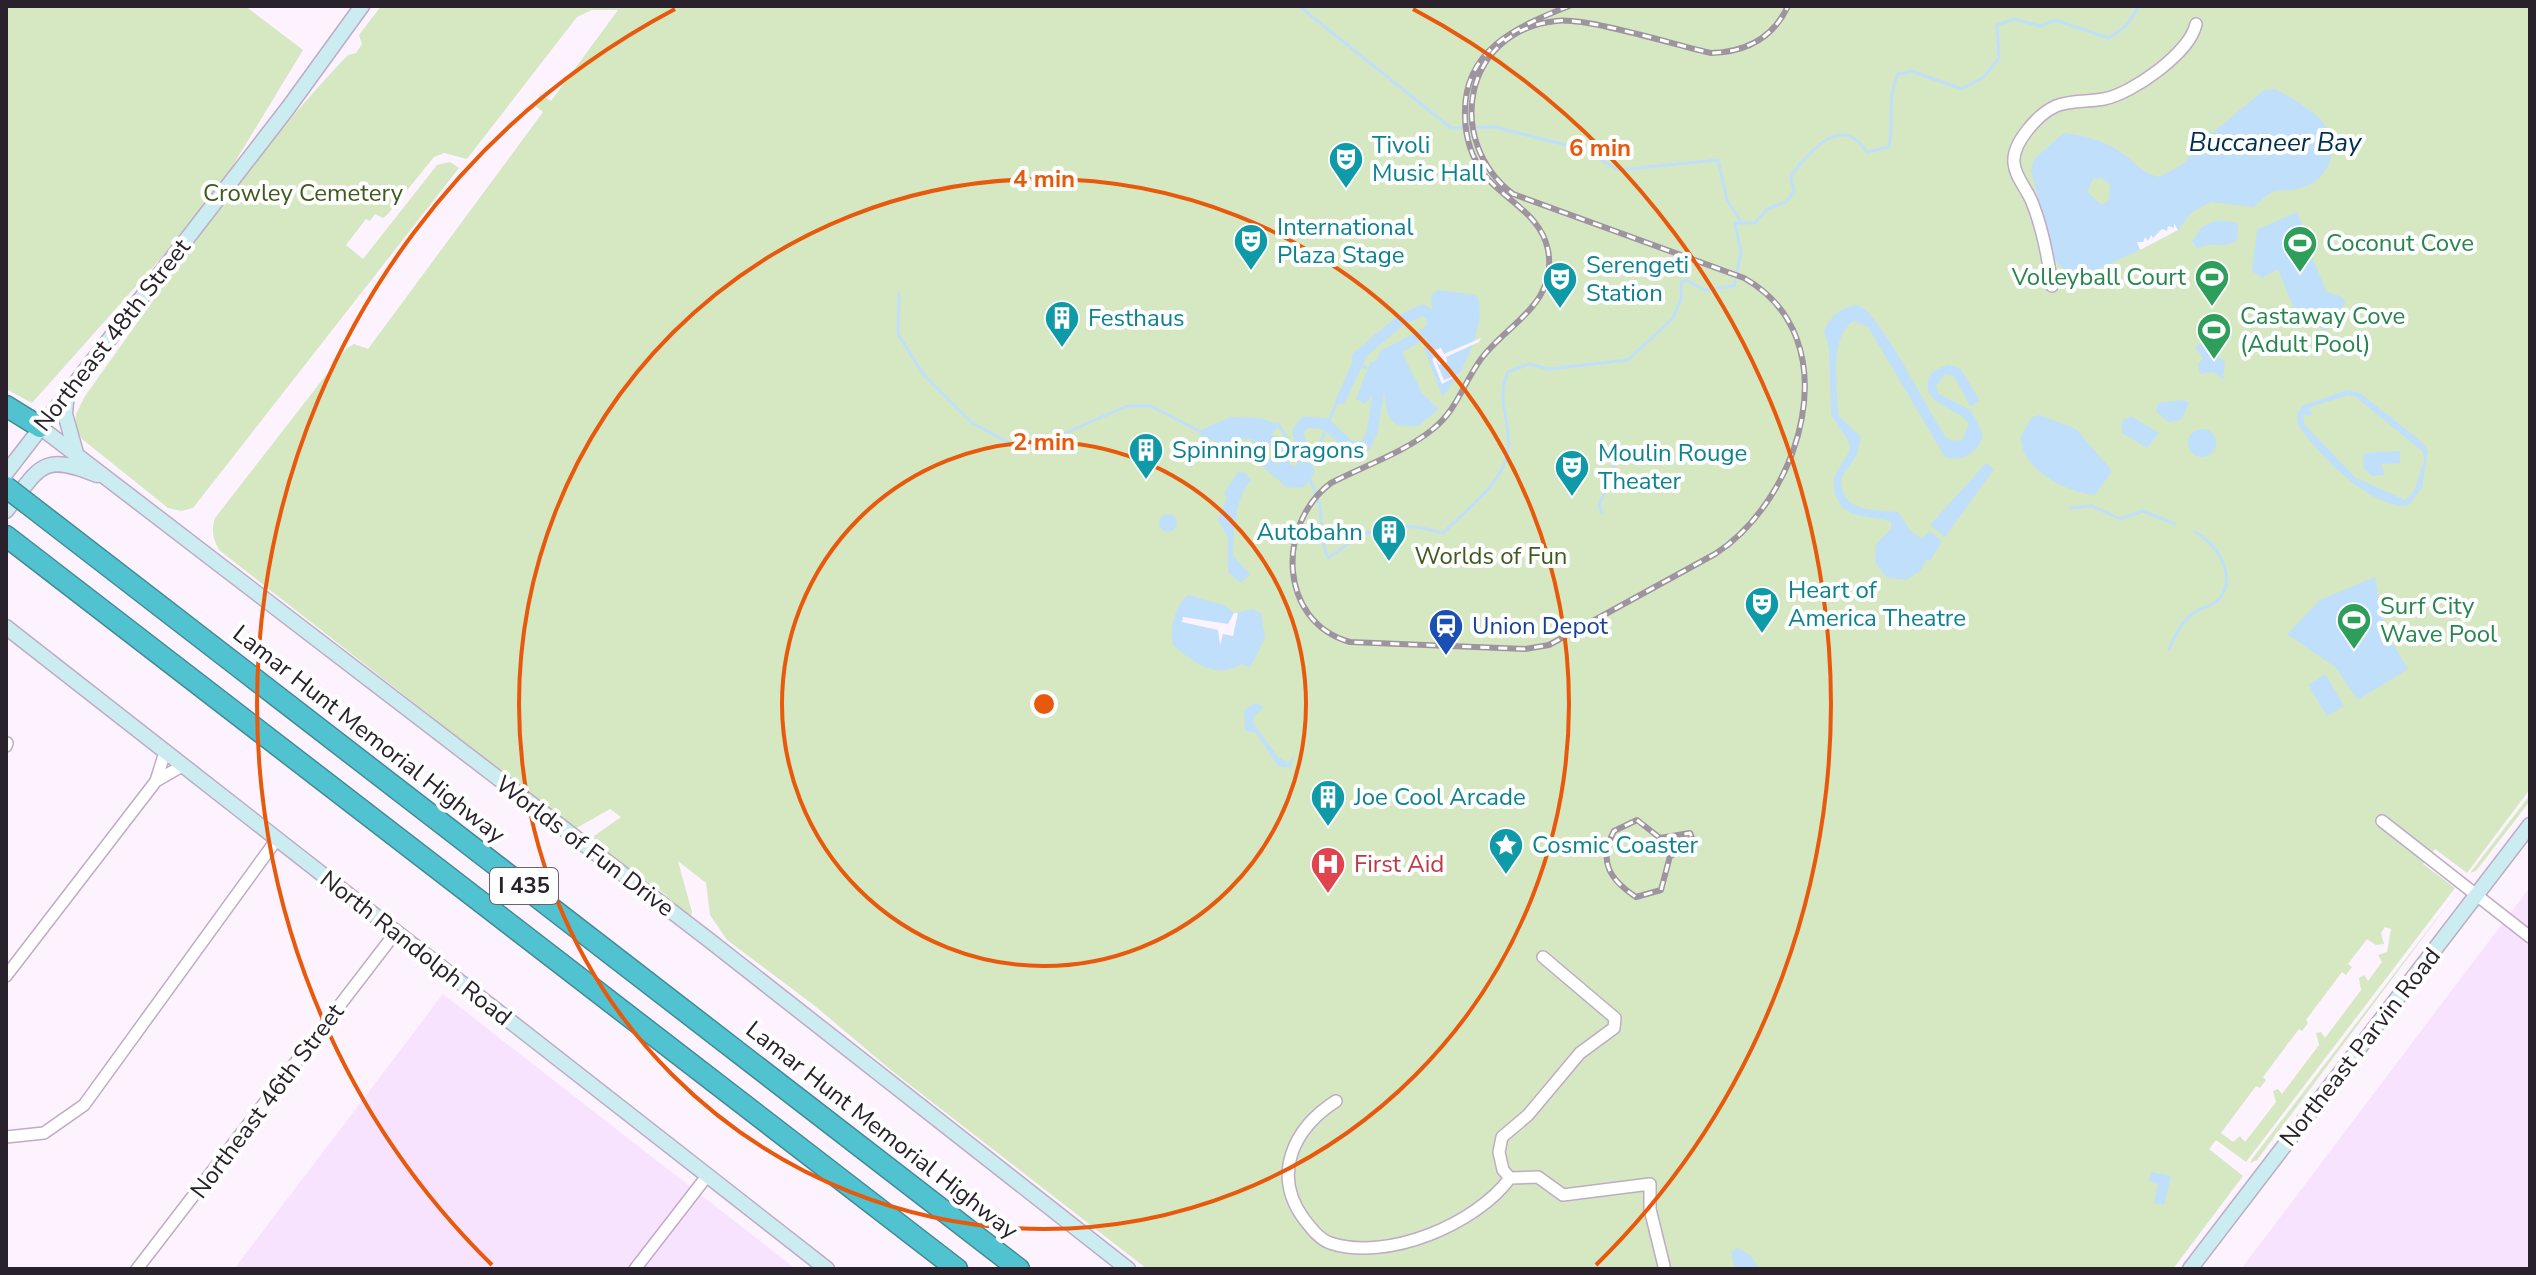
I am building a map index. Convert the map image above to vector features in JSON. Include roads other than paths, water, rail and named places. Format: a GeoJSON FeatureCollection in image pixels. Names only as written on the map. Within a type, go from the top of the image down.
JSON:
{"type":"FeatureCollection","features":[{"type":"Feature","properties":{"kind":"highway"},"geometry":{"type":"LineString","coordinates":[[6,406],[40,427]]}},
{"type":"Feature","properties":{"kind":"highway","name":"Lamar Hunt Memorial Highway"},"geometry":{"type":"LineString","coordinates":[[6,487],[1019,1269]]}},
{"type":"Feature","properties":{"kind":"highway","name":"I 435"},"geometry":{"type":"LineString","coordinates":[[6,536],[957,1269]]}},
{"type":"Feature","properties":{"kind":"main road","name":"Northeast 48th Street"},"geometry":{"type":"LineString","coordinates":[[6,473],[288,108],[362,6]]}},
{"type":"Feature","properties":{"kind":"main road"},"geometry":{"type":"LineString","coordinates":[[67,391],[65,414],[76,453]]}},
{"type":"Feature","properties":{"kind":"main road","name":"Worlds of Fun Drive"},"geometry":{"type":"LineString","coordinates":[[40,427],[116,482],[1128,1269]]}},
{"type":"Feature","properties":{"kind":"main road"},"geometry":{"type":"LineString","coordinates":[[6,511],[38,471],[49,464],[74,465],[116,482]]}},
{"type":"Feature","properties":{"kind":"main road","name":"North Randolph Road"},"geometry":{"type":"LineString","coordinates":[[10,628],[182,766],[827,1269]]}},
{"type":"Feature","properties":{"kind":"main road","name":"Northeast Parvin Road"},"geometry":{"type":"LineString","coordinates":[[2190,1269],[2530,825]]}},
{"type":"Feature","properties":{"kind":"street"},"geometry":{"type":"LineString","coordinates":[[2052,286],[2040,225],[2014,163],[2018,144],[2039,118],[2058,105],[2107,99],[2128,90],[2179,53],[2193,36],[2196,24]]}},
{"type":"Feature","properties":{"kind":"street"},"geometry":{"type":"LineString","coordinates":[[6,976],[156,781],[165,752]]}},
{"type":"Feature","properties":{"kind":"street"},"geometry":{"type":"LineString","coordinates":[[156,781],[182,766]]}},
{"type":"Feature","properties":{"kind":"street"},"geometry":{"type":"LineString","coordinates":[[2382,821],[2530,937]]}},
{"type":"Feature","properties":{"kind":"street"},"geometry":{"type":"LineString","coordinates":[[6,1137],[44,1133],[84,1105],[277,839]]}},
{"type":"Feature","properties":{"kind":"street","name":"Northeast 46th Street"},"geometry":{"type":"LineString","coordinates":[[137,1269],[396,932]]}},
{"type":"Feature","properties":{"kind":"street"},"geometry":{"type":"LineString","coordinates":[[1510,1178],[1503,1170],[1502,1137],[1528,1115],[1580,1053],[1614,1028],[1615,1018],[1543,957]]}},
{"type":"Feature","properties":{"kind":"street"},"geometry":{"type":"LineString","coordinates":[[1336,1101],[1307,1123],[1290,1159],[1294,1205],[1313,1231],[1327,1243],[1348,1247],[1413,1242],[1479,1207],[1510,1178],[1538,1177],[1563,1195],[1650,1184],[1650,1209],[1664,1266]]}},
{"type":"Feature","properties":{"kind":"street"},"geometry":{"type":"LineString","coordinates":[[635,1269],[707,1176]]}},
{"type":"Feature","properties":{"kind":"water","name":"Buccaneer Bay"},"geometry":{"type":"Polygon","coordinates":[[[2275,89],[2308,109],[2326,126],[2333,148],[2328,165],[2317,180],[2304,187],[2274,192],[2254,207],[2211,202],[2192,212],[2178,230],[2096,270],[2072,276],[2055,261],[2031,171],[2034,159],[2064,133],[2104,143],[2159,177],[2183,164],[2200,143],[2264,90],[2275,89]],[[2101,178],[2093,179],[2087,192],[2102,205],[2109,200],[2110,184],[2101,178]]]}},
{"type":"Feature","properties":{"kind":"water","name":"Coconut Cove"},"geometry":{"type":"Polygon","coordinates":[[[2297,212],[2305,231],[2290,236],[2311,255],[2327,292],[2343,297],[2345,303],[2326,331],[2297,317],[2278,269],[2262,278],[2252,271],[2257,230],[2297,212]]]}},
{"type":"Feature","properties":{"kind":"water"},"geometry":{"type":"Polygon","coordinates":[[[2217,220],[2238,223],[2237,240],[2197,248],[2192,241],[2202,227],[2217,220]]]}},
{"type":"Feature","properties":{"kind":"water"},"geometry":{"type":"Polygon","coordinates":[[[1438,290],[1476,295],[1479,305],[1477,332],[1472,347],[1458,376],[1442,396],[1424,348],[1434,325],[1431,295],[1438,290]]]}},
{"type":"Feature","properties":{"kind":"water"},"geometry":{"type":"Polygon","coordinates":[[[1857,305],[1878,324],[1946,437],[1952,441],[1962,440],[1969,424],[1932,397],[1928,382],[1932,372],[1947,365],[1960,368],[1980,401],[1970,406],[1954,376],[1945,374],[1936,386],[1939,394],[1971,410],[1983,435],[1978,447],[1969,455],[1945,457],[1868,327],[1854,321],[1841,339],[1836,364],[1838,415],[1861,437],[1857,455],[1842,476],[1845,497],[1859,507],[1898,512],[1911,531],[1922,539],[1929,531],[1942,541],[1930,561],[1927,559],[1920,571],[1906,580],[1886,577],[1875,562],[1876,544],[1891,529],[1891,521],[1852,514],[1842,507],[1834,493],[1834,477],[1850,450],[1849,442],[1831,415],[1829,348],[1824,331],[1837,313],[1857,305]]]}},
{"type":"Feature","properties":{"kind":"water","name":"Castaway Cove (Adult Pool)"},"geometry":{"type":"Polygon","coordinates":[[[2202,342],[2209,352],[2225,361],[2223,379],[2213,372],[2200,374],[2198,364],[2203,358],[2195,348],[2202,342]]]}},
{"type":"Feature","properties":{"kind":"water"},"geometry":{"type":"Polygon","coordinates":[[[1366,347],[1369,352],[1344,404],[1334,404],[1354,358],[1366,347]]]}},
{"type":"Feature","properties":{"kind":"water"},"geometry":{"type":"Polygon","coordinates":[[[1400,348],[1422,393],[1439,409],[1418,426],[1394,423],[1388,414],[1384,391],[1379,388],[1365,404],[1356,399],[1370,363],[1400,348]]]}},
{"type":"Feature","properties":{"kind":"water"},"geometry":{"type":"Polygon","coordinates":[[[2347,390],[2360,393],[2421,441],[2428,451],[2422,488],[2408,506],[2377,498],[2331,464],[2298,425],[2297,414],[2302,406],[2347,390]],[[2348,395],[2308,408],[2312,412],[2309,416],[2303,414],[2304,424],[2356,478],[2405,500],[2414,491],[2424,461],[2423,452],[2356,397],[2348,395]]]}},
{"type":"Feature","properties":{"kind":"water"},"geometry":{"type":"Polygon","coordinates":[[[2184,400],[2189,403],[2181,420],[2168,422],[2156,411],[2158,403],[2184,400]]]}},
{"type":"Feature","properties":{"kind":"water"},"geometry":{"type":"Polygon","coordinates":[[[2040,415],[2076,429],[2112,471],[2095,495],[2059,484],[2036,469],[2028,459],[2021,436],[2032,417],[2040,415]]]}},
{"type":"Feature","properties":{"kind":"water"},"geometry":{"type":"Polygon","coordinates":[[[2131,416],[2159,433],[2147,448],[2122,433],[2122,421],[2131,416]]]}},
{"type":"Feature","properties":{"kind":"water"},"geometry":{"type":"Polygon","coordinates":[[[1231,417],[1260,418],[1278,424],[1277,429],[1255,447],[1252,439],[1243,439],[1240,445],[1221,444],[1199,435],[1201,430],[1231,417]]]}},
{"type":"Feature","properties":{"kind":"water"},"geometry":{"type":"Polygon","coordinates":[[[2202,429],[2212,433],[2216,443],[2212,453],[2202,457],[2192,453],[2188,443],[2192,433],[2202,429]]]}},
{"type":"Feature","properties":{"kind":"water"},"geometry":{"type":"Polygon","coordinates":[[[2400,451],[2400,463],[2381,464],[2385,475],[2372,476],[2363,467],[2364,453],[2400,451]]]}},
{"type":"Feature","properties":{"kind":"water"},"geometry":{"type":"Polygon","coordinates":[[[1986,463],[1994,469],[1945,537],[1930,525],[1986,463]]]}},
{"type":"Feature","properties":{"kind":"water"},"geometry":{"type":"Polygon","coordinates":[[[1238,472],[1246,473],[1251,480],[1241,497],[1235,526],[1233,556],[1250,574],[1241,583],[1228,572],[1228,537],[1218,520],[1227,497],[1224,493],[1238,472]]]}},
{"type":"Feature","properties":{"kind":"water"},"geometry":{"type":"Polygon","coordinates":[[[1168,514],[1177,523],[1168,532],[1159,523],[1168,514]]]}},
{"type":"Feature","properties":{"kind":"water","name":"Surf City Wave Pool"},"geometry":{"type":"Polygon","coordinates":[[[2375,577],[2385,630],[2408,669],[2358,700],[2335,667],[2287,634],[2320,600],[2375,577]]]}},
{"type":"Feature","properties":{"kind":"water"},"geometry":{"type":"Polygon","coordinates":[[[1188,595],[1224,605],[1234,613],[1252,609],[1261,613],[1265,638],[1250,668],[1241,664],[1232,669],[1214,670],[1196,663],[1173,645],[1174,618],[1188,595]]]}},
{"type":"Feature","properties":{"kind":"water"},"geometry":{"type":"Polygon","coordinates":[[[2325,674],[2344,706],[2327,716],[2308,685],[2325,674]]]}},
{"type":"Feature","properties":{"kind":"water"},"geometry":{"type":"Polygon","coordinates":[[[1255,703],[1264,707],[1253,717],[1253,723],[1278,757],[1288,763],[1295,755],[1290,768],[1278,766],[1255,732],[1245,731],[1244,710],[1255,703]]]}},
{"type":"Feature","properties":{"kind":"water"},"geometry":{"type":"Polygon","coordinates":[[[2151,1172],[2171,1176],[2164,1205],[2154,1203],[2158,1184],[2149,1181],[2151,1172]]]}},
{"type":"Feature","properties":{"kind":"water"},"geometry":{"type":"Polygon","coordinates":[[[1737,1247],[1751,1256],[1759,1269],[1735,1269],[1731,1253],[1737,1247]]]}},
{"type":"Feature","properties":{"kind":"waterway"},"geometry":{"type":"LineString","coordinates":[[1299,6],[1451,128],[1495,127],[1582,149],[1618,170],[1718,160],[1727,200],[1740,220]]}},
{"type":"Feature","properties":{"kind":"waterway"},"geometry":{"type":"LineString","coordinates":[[1278,424],[1316,493],[1328,558],[1357,538],[1382,528],[1409,526],[1443,533],[1482,496],[1505,463],[1509,441],[1503,392],[1508,372],[1529,364],[1549,369],[1628,360],[1673,318],[1681,299],[1681,282],[1686,280],[1704,290],[1734,286],[1741,253],[1735,223],[1755,223],[1767,209],[1786,202],[1794,191],[1791,179],[1795,170],[1828,139],[1844,135],[1852,137],[1867,152],[1889,147],[1893,92],[1898,74],[1911,71],[1962,89],[1984,77],[1999,58],[1997,25],[2014,19],[2041,26],[2055,20],[2109,38],[2126,26],[2139,6]]}},
{"type":"Feature","properties":{"kind":"waterway"},"geometry":{"type":"LineString","coordinates":[[899,294],[898,334],[923,374],[972,423],[1024,451],[1127,406],[1151,406],[1201,432]]}},
{"type":"Feature","properties":{"kind":"waterway"},"geometry":{"type":"LineString","coordinates":[[1309,471],[1301,482],[1289,482],[1258,455],[1258,442],[1267,438],[1278,443],[1285,467],[1295,473],[1304,466],[1298,431],[1305,422],[1326,424],[1351,447],[1365,446],[1372,433],[1384,355],[1428,332],[1433,324],[1431,316],[1423,310],[1401,320],[1357,357]]}},
{"type":"Feature","properties":{"kind":"waterway"},"geometry":{"type":"LineString","coordinates":[[1361,365],[1366,368]]}},
{"type":"Feature","properties":{"kind":"waterway"},"geometry":{"type":"LineString","coordinates":[[1309,471],[1336,404]]}},
{"type":"Feature","properties":{"kind":"waterway"},"geometry":{"type":"LineString","coordinates":[[1602,513],[1599,506],[1616,461]]}},
{"type":"Feature","properties":{"kind":"waterway"},"geometry":{"type":"LineString","coordinates":[[2070,508],[2092,506],[2120,519],[2143,511],[2175,524]]}},
{"type":"Feature","properties":{"kind":"waterway"},"geometry":{"type":"LineString","coordinates":[[2169,650],[2178,630],[2188,618],[2216,602],[2224,590],[2226,571],[2222,561],[2211,544],[2195,532]]}},
{"type":"Feature","properties":{"kind":"railway"},"geometry":{"type":"LineString","coordinates":[[1569,6],[1530,23],[1496,44],[1483,57],[1467,93],[1465,124],[1473,156],[1486,177],[1531,218],[1544,238],[1549,269],[1538,299],[1481,359],[1454,405],[1433,429],[1410,445],[1331,483],[1313,501],[1301,522],[1294,546],[1293,570],[1298,594],[1309,614],[1326,631],[1350,642],[1525,649],[1549,645],[1715,554],[1745,529],[1771,496],[1790,458],[1802,418],[1805,377],[1797,339],[1777,305],[1744,278],[1513,194],[1491,172],[1478,146],[1472,119],[1474,91],[1483,66],[1500,45],[1525,29],[1556,21],[1588,23],[1711,53],[1724,52],[1747,46],[1766,35],[1788,6]]}},
{"type":"Feature","properties":{"kind":"railway"},"geometry":{"type":"LineString","coordinates":[[1637,820],[1660,838],[1690,833],[1695,845],[1670,856],[1661,890],[1636,897],[1613,876],[1607,851],[1614,831],[1637,820]]}},
{"type":"Feature","properties":{"kind":"place","name":"Tivoli Music Hall"},"geometry":{"type":"Point","coordinates":[1346,190]}},
{"type":"Feature","properties":{"kind":"place","name":"International Plaza Stage"},"geometry":{"type":"Point","coordinates":[1251,272]}},
{"type":"Feature","properties":{"kind":"place","name":"Coconut Cove"},"geometry":{"type":"Point","coordinates":[2300,274]}},
{"type":"Feature","properties":{"kind":"place","name":"Volleyball Court"},"geometry":{"type":"Point","coordinates":[2212,308]}},
{"type":"Feature","properties":{"kind":"place","name":"Serengeti Station"},"geometry":{"type":"Point","coordinates":[1560,310]}},
{"type":"Feature","properties":{"kind":"place","name":"Festhaus"},"geometry":{"type":"Point","coordinates":[1062,349]}},
{"type":"Feature","properties":{"kind":"place","name":"Castaway Cove (Adult Pool)"},"geometry":{"type":"Point","coordinates":[2214,361]}},
{"type":"Feature","properties":{"kind":"place","name":"Spinning Dragons"},"geometry":{"type":"Point","coordinates":[1146,481]}},
{"type":"Feature","properties":{"kind":"place","name":"Moulin Rouge Theater"},"geometry":{"type":"Point","coordinates":[1572,498]}},
{"type":"Feature","properties":{"kind":"place","name":"Autobahn"},"geometry":{"type":"Point","coordinates":[1389,563]}},
{"type":"Feature","properties":{"kind":"place","name":"Heart of America Theatre"},"geometry":{"type":"Point","coordinates":[1762,635]}},
{"type":"Feature","properties":{"kind":"place","name":"Surf City Wave Pool"},"geometry":{"type":"Point","coordinates":[2354,651]}},
{"type":"Feature","properties":{"kind":"place","name":"Union Depot"},"geometry":{"type":"Point","coordinates":[1446,657]}},
{"type":"Feature","properties":{"kind":"place","name":"Joe Cool Arcade"},"geometry":{"type":"Point","coordinates":[1328,828]}},
{"type":"Feature","properties":{"kind":"place","name":"Cosmic Coaster"},"geometry":{"type":"Point","coordinates":[1506,876]}},
{"type":"Feature","properties":{"kind":"place","name":"First Aid"},"geometry":{"type":"Point","coordinates":[1328,895]}},
{"type":"Feature","properties":{"kind":"park label","name":"Crowley Cemetery"},"geometry":{"type":"Point","coordinates":[303,193]}},
{"type":"Feature","properties":{"kind":"park label","name":"Worlds of Fun"},"geometry":{"type":"Point","coordinates":[1491,556]}}]}
